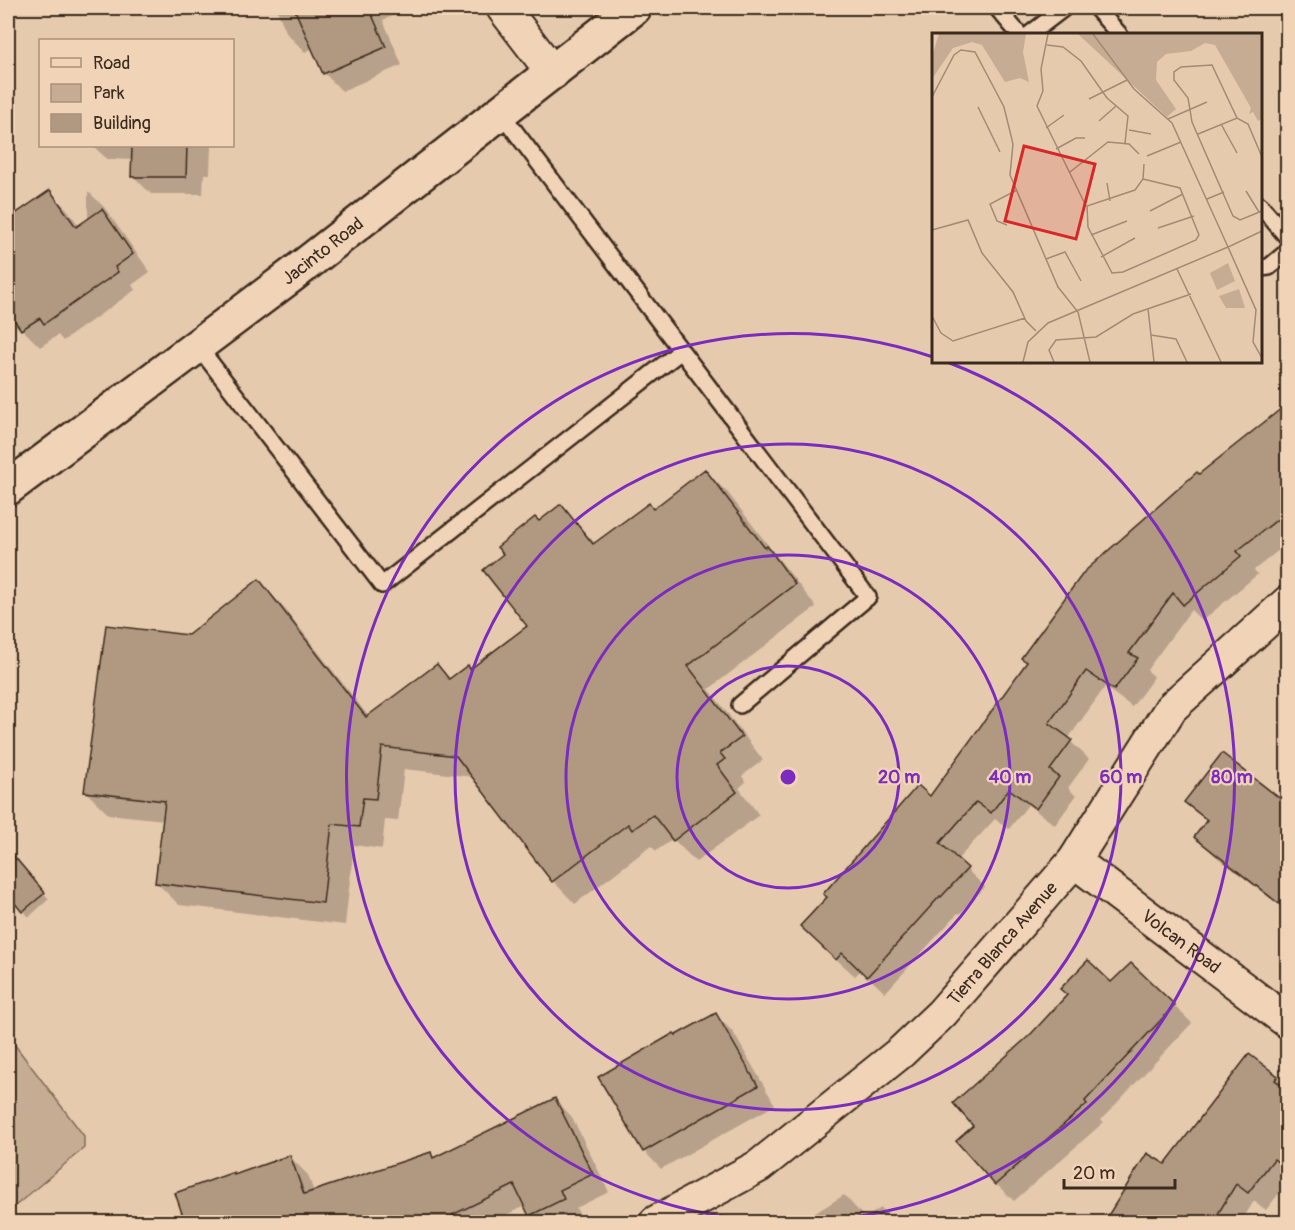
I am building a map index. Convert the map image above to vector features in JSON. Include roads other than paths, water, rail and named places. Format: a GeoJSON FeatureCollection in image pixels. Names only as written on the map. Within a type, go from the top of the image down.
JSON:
{"type":"FeatureCollection","features":[{"type":"Feature","properties":{"kind":"street"},"geometry":{"type":"LineString","coordinates":[[503,8],[553,73]]}},
{"type":"Feature","properties":{"kind":"street","name":"Jacinto Road"},"geometry":{"type":"LineString","coordinates":[[8,488],[501,113],[634,8]]}},
{"type":"Feature","properties":{"kind":"street","name":"Tierra Blanca Avenue"},"geometry":{"type":"LineString","coordinates":[[656,1222],[759,1166],[901,1052],[942,1013],[1074,861],[1171,708],[1287,602]]}},
{"type":"Feature","properties":{"kind":"street","name":"Volcan Road"},"geometry":{"type":"LineString","coordinates":[[1074,861],[1287,1022]]}},
{"type":"Feature","properties":{"kind":"lane"},"geometry":{"type":"LineString","coordinates":[[997,8],[1018,33]]}},
{"type":"Feature","properties":{"kind":"lane"},"geometry":{"type":"LineString","coordinates":[[1031,33],[1064,8]]}},
{"type":"Feature","properties":{"kind":"lane"},"geometry":{"type":"LineString","coordinates":[[1096,8],[1118,33]]}},
{"type":"Feature","properties":{"kind":"lane"},"geometry":{"type":"LineString","coordinates":[[501,113],[868,597],[740,705]]}},
{"type":"Feature","properties":{"kind":"lane"},"geometry":{"type":"LineString","coordinates":[[1262,207],[1287,238]]}},
{"type":"Feature","properties":{"kind":"lane"},"geometry":{"type":"LineString","coordinates":[[1262,268],[1269,267],[1287,251]]}},
{"type":"Feature","properties":{"kind":"lane"},"geometry":{"type":"LineString","coordinates":[[197,345],[382,585],[681,351]]}}]}
